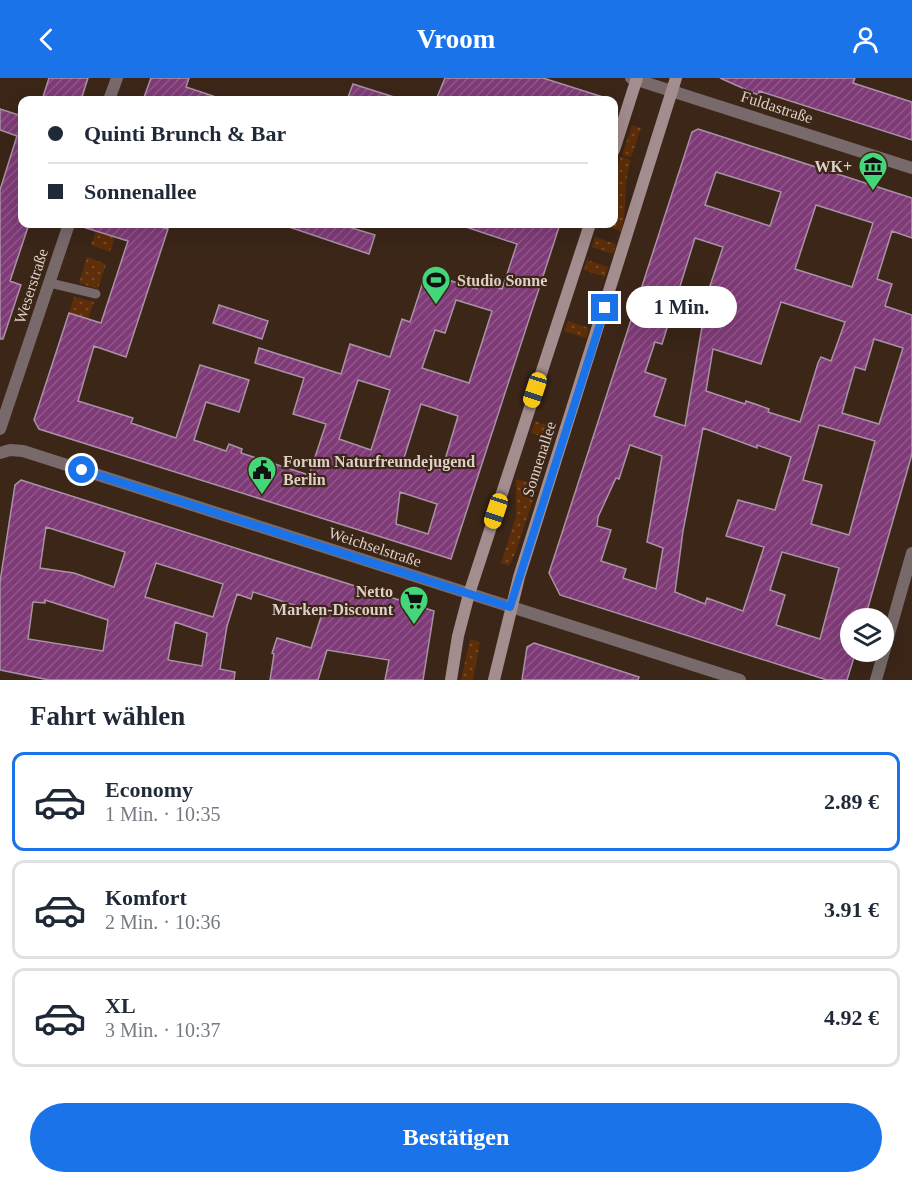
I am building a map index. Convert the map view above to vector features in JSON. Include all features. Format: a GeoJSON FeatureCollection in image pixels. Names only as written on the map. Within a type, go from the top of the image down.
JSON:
{"type":"FeatureCollection","features":[{"type":"Feature","properties":{"kind":"main road","name":"Sonnenallee"},"geometry":{"type":"LineString","coordinates":[[494,680],[510,607],[676,78]]}},
{"type":"Feature","properties":{"kind":"main road"},"geometry":{"type":"LineString","coordinates":[[618,136],[635,79]]}},
{"type":"Feature","properties":{"kind":"main road","name":"Sonnenallee"},"geometry":{"type":"LineString","coordinates":[[451,680],[458,636],[469,594],[589,228]]}},
{"type":"Feature","properties":{"kind":"street"},"geometry":{"type":"LineString","coordinates":[[110,96],[117,78]]}},
{"type":"Feature","properties":{"kind":"street","name":"Fuldastraße"},"geometry":{"type":"LineString","coordinates":[[635,79],[912,168]]}},
{"type":"Feature","properties":{"kind":"street","name":"Weserstraße"},"geometry":{"type":"LineString","coordinates":[[1,428],[68,228]]}},
{"type":"Feature","properties":{"kind":"street","name":"Weichselstraße"},"geometry":{"type":"LineString","coordinates":[[0,453],[17,450],[740,680]]}},
{"type":"Feature","properties":{"kind":"street"},"geometry":{"type":"LineString","coordinates":[[876,680],[912,553]]}},
{"type":"Feature","properties":{"kind":"lane"},"geometry":{"type":"LineString","coordinates":[[50,283],[96,294]]}},
{"type":"Feature","properties":{"kind":"shaded area"},"geometry":{"type":"Polygon","coordinates":[[[632,125],[641,128],[631,158],[622,155],[632,125]]]}},
{"type":"Feature","properties":{"kind":"shaded area"},"geometry":{"type":"Polygon","coordinates":[[[621,156],[631,160],[621,231],[612,228],[618,228],[618,166],[621,156]]]}},
{"type":"Feature","properties":{"kind":"shaded area"},"geometry":{"type":"Polygon","coordinates":[[[96,231],[115,237],[110,252],[91,245],[96,231]]]}},
{"type":"Feature","properties":{"kind":"shaded area"},"geometry":{"type":"Polygon","coordinates":[[[595,237],[616,244],[613,254],[592,247],[595,237]]]}},
{"type":"Feature","properties":{"kind":"shaded area"},"geometry":{"type":"Polygon","coordinates":[[[87,257],[106,264],[98,289],[79,283],[87,257]]]}},
{"type":"Feature","properties":{"kind":"shaded area"},"geometry":{"type":"Polygon","coordinates":[[[587,260],[608,267],[605,277],[584,270],[587,260]]]}},
{"type":"Feature","properties":{"kind":"shaded area"},"geometry":{"type":"Polygon","coordinates":[[[74,297],[94,302],[88,319],[69,313],[74,297]]]}},
{"type":"Feature","properties":{"kind":"shaded area"},"geometry":{"type":"Polygon","coordinates":[[[568,321],[589,328],[586,338],[564,331],[568,321]]]}},
{"type":"Feature","properties":{"kind":"shaded area"},"geometry":{"type":"Polygon","coordinates":[[[535,421],[557,428],[553,440],[531,433],[535,421]]]}},
{"type":"Feature","properties":{"kind":"shaded area"},"geometry":{"type":"Polygon","coordinates":[[[516,479],[538,485],[509,566],[501,563],[516,516],[516,479]]]}},
{"type":"Feature","properties":{"kind":"shaded area"},"geometry":{"type":"Polygon","coordinates":[[[470,639],[480,642],[473,680],[461,680],[470,639]]]}},
{"type":"Feature","properties":{"kind":"building"},"geometry":{"type":"Polygon","coordinates":[[[49,78],[88,78],[82,96],[43,96],[49,78]]]}},
{"type":"Feature","properties":{"kind":"building"},"geometry":{"type":"Polygon","coordinates":[[[151,78],[189,78],[186,87],[213,96],[144,96],[151,78]]]}},
{"type":"Feature","properties":{"kind":"building"},"geometry":{"type":"Polygon","coordinates":[[[445,78],[543,78],[600,96],[438,96],[445,78]]]}},
{"type":"Feature","properties":{"kind":"building"},"geometry":{"type":"Polygon","coordinates":[[[720,78],[855,78],[853,83],[912,102],[912,140],[759,91],[758,95],[720,78]]]}},
{"type":"Feature","properties":{"kind":"building"},"geometry":{"type":"Polygon","coordinates":[[[353,84],[391,96],[348,96],[353,84]]]}},
{"type":"Feature","properties":{"kind":"building"},"geometry":{"type":"Polygon","coordinates":[[[0,109],[18,115],[18,228],[28,228],[10,281],[21,285],[3,339],[0,339],[0,190],[17,136],[0,130],[0,109]]]}},
{"type":"Feature","properties":{"kind":"building"},"geometry":{"type":"Polygon","coordinates":[[[698,129],[912,198],[912,238],[892,231],[877,279],[892,284],[885,306],[912,315],[912,454],[868,608],[840,608],[840,662],[853,662],[847,680],[827,680],[560,595],[549,573],[692,132],[698,129]],[[716,172],[705,205],[770,226],[781,192],[716,172]],[[816,205],[795,269],[852,287],[873,223],[816,205]],[[695,238],[662,344],[655,342],[645,372],[666,379],[654,416],[685,426],[708,292],[723,247],[695,238]],[[781,302],[761,364],[713,349],[706,391],[745,404],[746,401],[769,409],[768,412],[800,422],[818,363],[821,357],[831,361],[845,322],[781,302]],[[874,339],[865,370],[855,367],[842,413],[879,424],[903,348],[874,339]],[[819,425],[803,480],[822,485],[811,524],[849,535],[875,441],[819,425]],[[703,428],[683,531],[675,592],[705,604],[707,598],[743,611],[764,547],[726,536],[738,500],[775,510],[791,457],[757,445],[757,448],[703,428]],[[630,445],[619,479],[616,478],[598,517],[597,526],[611,530],[601,561],[626,569],[623,578],[656,589],[663,548],[647,542],[662,456],[630,445]],[[782,552],[770,590],[785,595],[776,625],[820,639],[839,568],[782,552]]]}},
{"type":"Feature","properties":{"kind":"building"},"geometry":{"type":"Polygon","coordinates":[[[86,228],[168,229],[126,357],[94,346],[78,401],[133,418],[131,423],[176,438],[200,365],[249,380],[239,412],[206,402],[194,440],[226,451],[229,444],[242,449],[241,453],[309,475],[326,424],[293,414],[304,378],[255,363],[259,348],[341,374],[350,344],[390,357],[402,319],[410,322],[426,273],[477,289],[480,282],[502,289],[517,244],[469,228],[559,228],[451,559],[39,429],[34,420],[69,313],[101,323],[128,241],[86,228]],[[456,300],[445,333],[435,330],[422,368],[469,383],[492,311],[456,300]],[[358,380],[339,439],[371,450],[390,390],[358,380]],[[421,404],[404,458],[442,470],[458,416],[421,404]],[[400,492],[396,524],[428,534],[437,504],[400,492]]]}},
{"type":"Feature","properties":{"kind":"building"},"geometry":{"type":"Polygon","coordinates":[[[292,228],[352,228],[375,235],[369,254],[292,228]]]}},
{"type":"Feature","properties":{"kind":"building"},"geometry":{"type":"Polygon","coordinates":[[[219,305],[268,321],[262,339],[213,323],[219,305]]]}},
{"type":"Feature","properties":{"kind":"building"},"geometry":{"type":"Polygon","coordinates":[[[21,480],[434,611],[423,680],[385,680],[389,660],[327,650],[318,680],[270,680],[274,654],[272,653],[277,638],[311,648],[322,614],[253,592],[251,599],[237,594],[227,626],[220,669],[235,672],[234,680],[49,680],[0,670],[0,582],[15,485],[21,480]],[[46,527],[40,568],[74,573],[114,587],[125,552],[46,527]],[[156,563],[145,597],[213,617],[223,584],[156,563]],[[45,600],[45,603],[33,602],[28,639],[103,651],[108,620],[45,600]],[[175,622],[168,660],[202,666],[207,633],[175,622]]]}},
{"type":"Feature","properties":{"kind":"building"},"geometry":{"type":"Polygon","coordinates":[[[534,643],[639,677],[638,680],[522,680],[527,647],[534,643]]]}},
{"type":"Feature","properties":{"kind":"place","name":"WK+"},"geometry":{"type":"Point","coordinates":[873,192]}},
{"type":"Feature","properties":{"kind":"place","name":"Studio Sonne"},"geometry":{"type":"Point","coordinates":[436,306]}},
{"type":"Feature","properties":{"kind":"place","name":"Forum Naturfreundejugend Berlin"},"geometry":{"type":"Point","coordinates":[262,496]}},
{"type":"Feature","properties":{"kind":"place","name":"Netto Marken-Discount"},"geometry":{"type":"Point","coordinates":[414,626]}},
{"type":"Feature","properties":{"kind":"route"},"geometry":{"type":"LineString","coordinates":[[82,470],[510,607],[605,308]]}}]}
